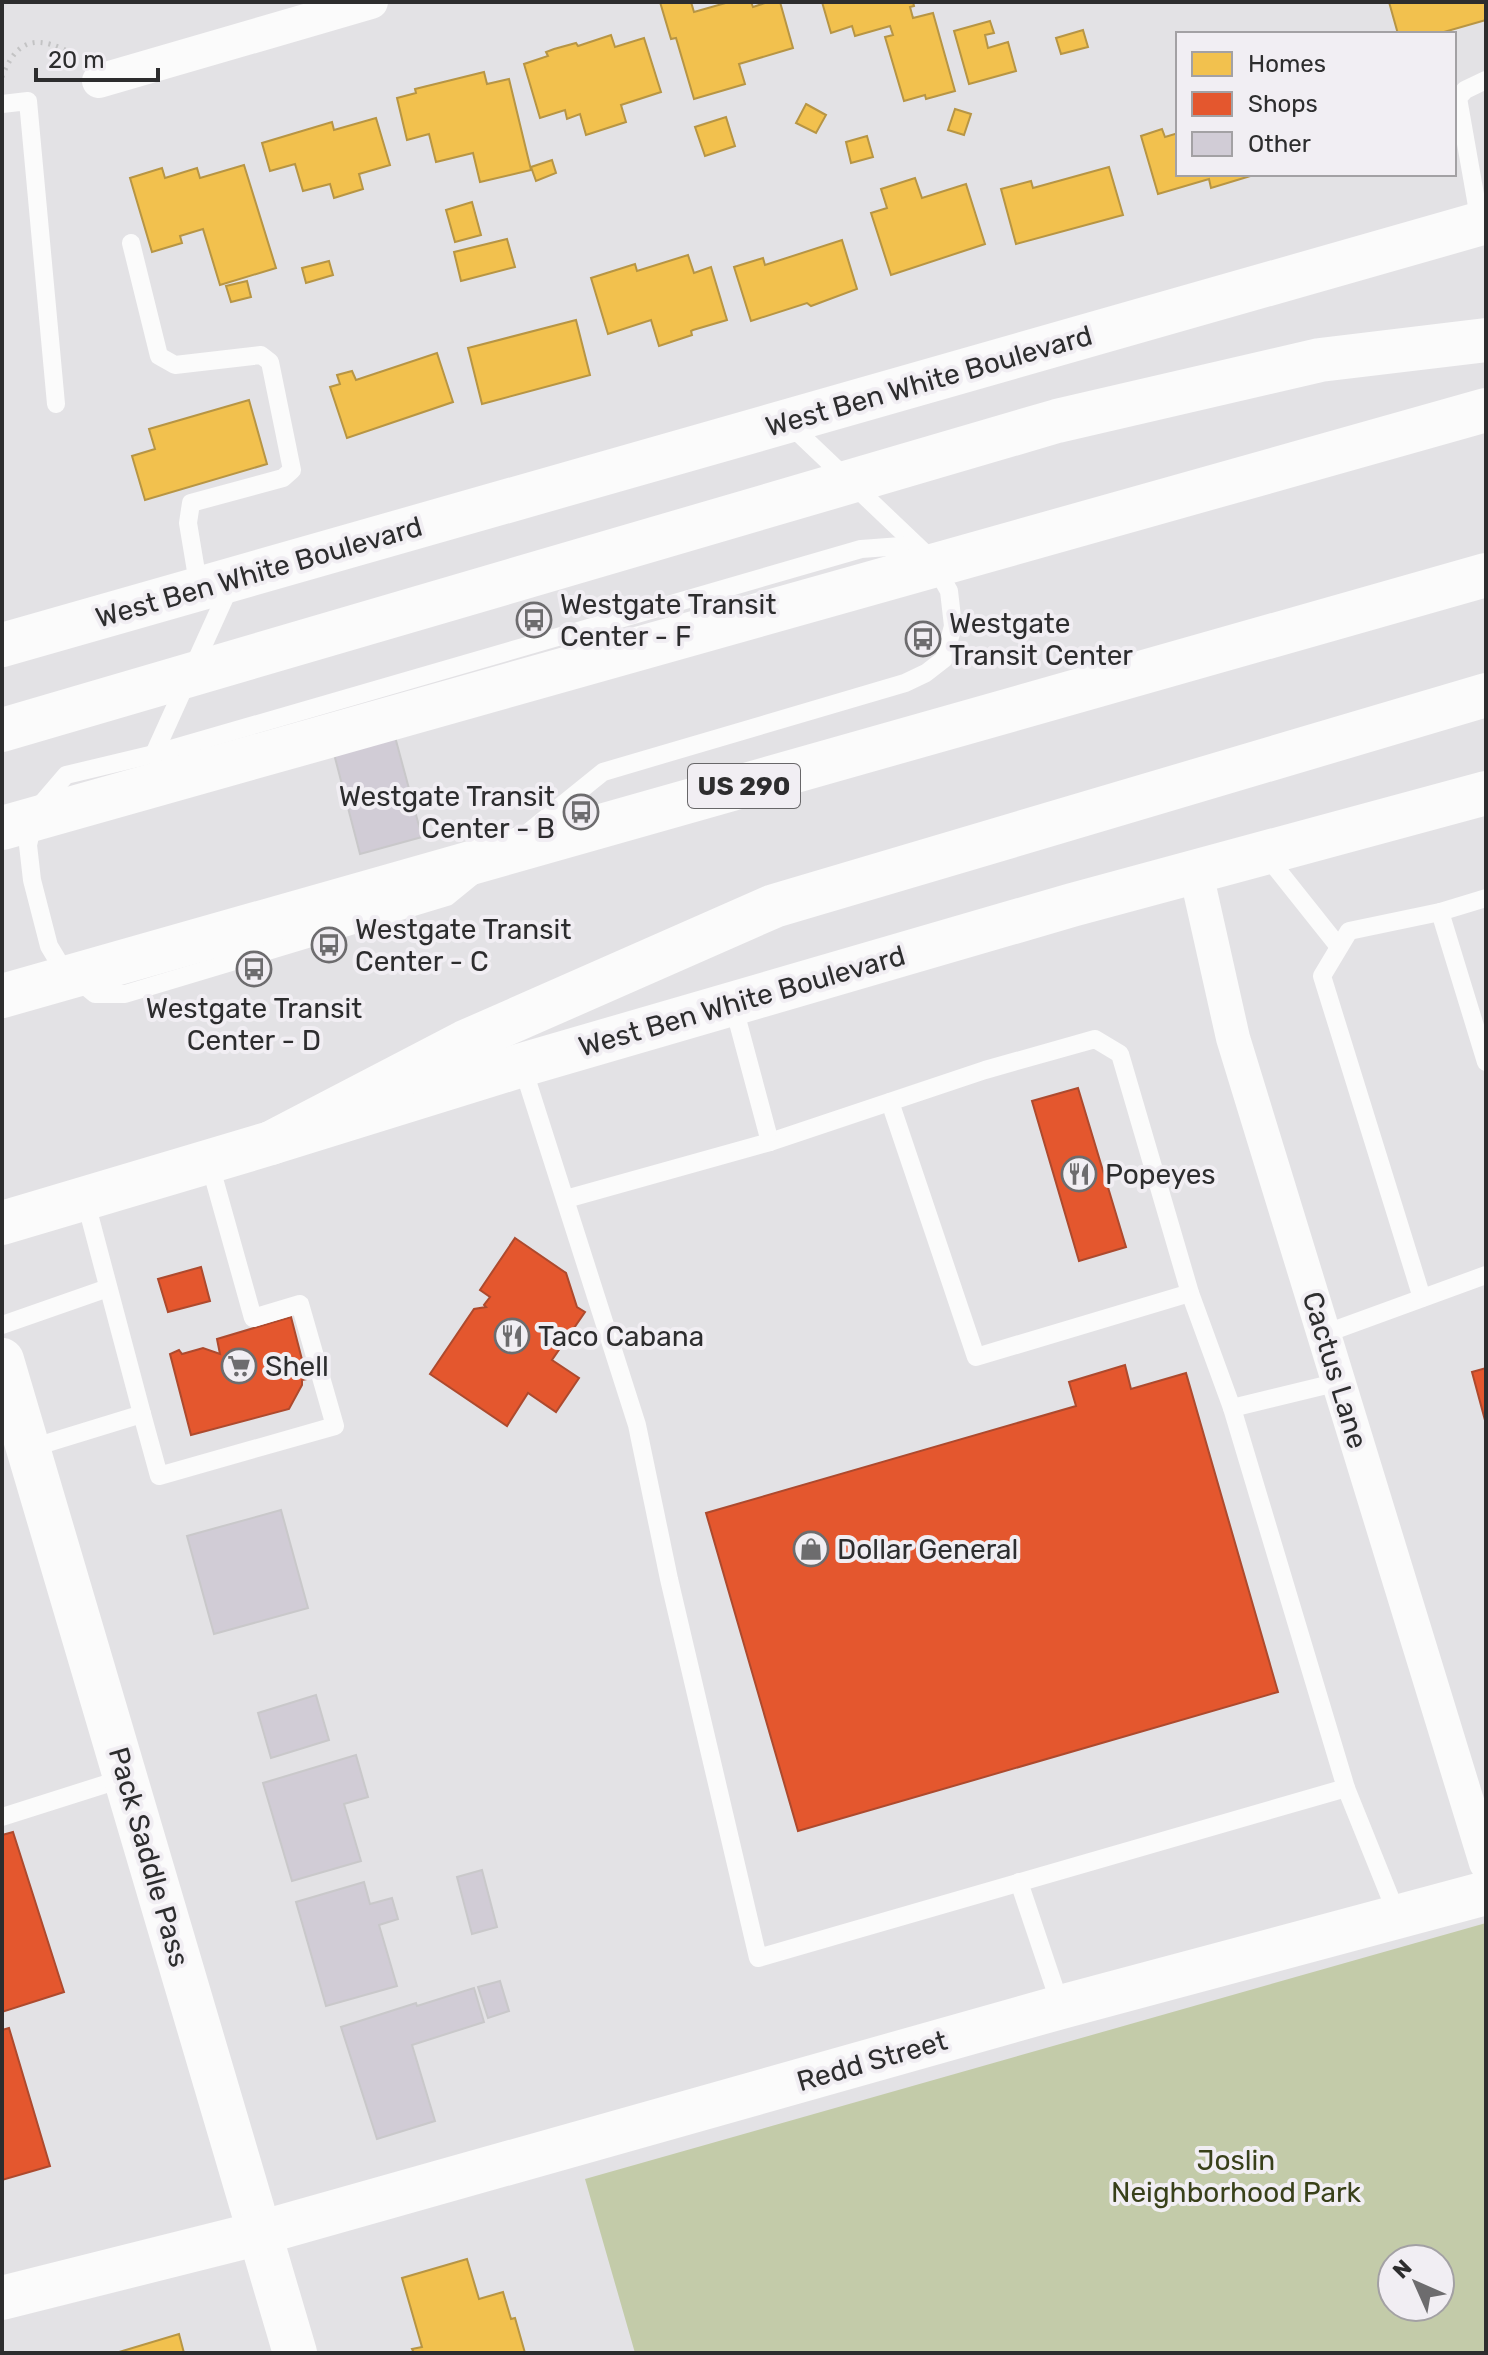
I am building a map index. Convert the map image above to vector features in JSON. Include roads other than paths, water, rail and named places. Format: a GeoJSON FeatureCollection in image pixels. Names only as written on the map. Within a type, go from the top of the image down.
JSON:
{"type":"FeatureCollection","features":[{"type":"Feature","properties":{"kind":"main road","name":"West Ben White Boulevard"},"geometry":{"type":"LineString","coordinates":[[2,645],[1483,222]]}},
{"type":"Feature","properties":{"kind":"main road"},"geometry":{"type":"LineString","coordinates":[[2,730],[1057,421],[1320,360],[1486,340]]}},
{"type":"Feature","properties":{"kind":"main road"},"geometry":{"type":"LineString","coordinates":[[2,828],[1486,410]]}},
{"type":"Feature","properties":{"kind":"main road","name":"US 290"},"geometry":{"type":"LineString","coordinates":[[2,996],[1486,575]]}},
{"type":"Feature","properties":{"kind":"main road"},"geometry":{"type":"LineString","coordinates":[[271,1143],[465,1042],[774,906],[1486,695]]}},
{"type":"Feature","properties":{"kind":"main road","name":"West Ben White Boulevard"},"geometry":{"type":"LineString","coordinates":[[2,1223],[522,1065],[1072,905],[1486,793]]}},
{"type":"Feature","properties":{"kind":"main road","name":"Pack Saddle Pass"},"geometry":{"type":"LineString","coordinates":[[2,1360],[295,2353]]}},
{"type":"Feature","properties":{"kind":"main road","name":"Redd Street"},"geometry":{"type":"LineString","coordinates":[[2,2298],[260,2233],[1061,2007],[1486,1893]]}},
{"type":"Feature","properties":{"kind":"street"},"geometry":{"type":"LineString","coordinates":[[99,81],[371,2]]}},
{"type":"Feature","properties":{"kind":"street","name":"Cactus Lane"},"geometry":{"type":"LineString","coordinates":[[1196,873],[1233,1038],[1486,1863]]}},
{"type":"Feature","properties":{"kind":"lane"},"geometry":{"type":"LineString","coordinates":[[1483,222],[1458,98],[1465,90],[1486,80]]}},
{"type":"Feature","properties":{"kind":"lane"},"geometry":{"type":"LineString","coordinates":[[2,104],[28,101],[56,404]]}},
{"type":"Feature","properties":{"kind":"lane"},"geometry":{"type":"LineString","coordinates":[[131,243],[159,356],[175,365],[261,355],[270,362],[292,470],[283,478],[191,503],[188,523],[216,584],[154,754]]}},
{"type":"Feature","properties":{"kind":"lane"},"geometry":{"type":"LineString","coordinates":[[786,421],[930,558],[949,591],[953,626],[944,659],[926,673],[905,683],[603,772],[447,897],[125,994],[95,994],[61,966],[49,946],[32,880],[28,845],[36,810],[66,775],[154,754],[861,549],[915,545]]}},
{"type":"Feature","properties":{"kind":"lane"},"geometry":{"type":"LineString","coordinates":[[1265,854],[1339,947]]}},
{"type":"Feature","properties":{"kind":"lane"},"geometry":{"type":"LineString","coordinates":[[1422,1298],[1322,976],[1349,931],[1440,912],[1486,898]]}},
{"type":"Feature","properties":{"kind":"lane"},"geometry":{"type":"LineString","coordinates":[[1440,912],[1486,1062]]}},
{"type":"Feature","properties":{"kind":"lane"},"geometry":{"type":"LineString","coordinates":[[733,1004],[770,1142]]}},
{"type":"Feature","properties":{"kind":"lane"},"geometry":{"type":"LineString","coordinates":[[566,1199],[770,1142],[985,1070],[1095,1039],[1120,1054],[1190,1293],[1232,1408],[1346,1788],[1398,1917]]}},
{"type":"Feature","properties":{"kind":"lane"},"geometry":{"type":"LineString","coordinates":[[522,1065],[637,1425],[758,1958],[1346,1788]]}},
{"type":"Feature","properties":{"kind":"lane"},"geometry":{"type":"LineString","coordinates":[[890,1102],[976,1357],[1190,1293]]}},
{"type":"Feature","properties":{"kind":"lane"},"geometry":{"type":"LineString","coordinates":[[85,1197],[159,1476],[335,1426],[300,1304],[253,1318],[209,1161]]}},
{"type":"Feature","properties":{"kind":"lane"},"geometry":{"type":"LineString","coordinates":[[1324,1334],[1486,1275]]}},
{"type":"Feature","properties":{"kind":"lane"},"geometry":{"type":"LineString","coordinates":[[2,1325],[108,1288]]}},
{"type":"Feature","properties":{"kind":"lane"},"geometry":{"type":"LineString","coordinates":[[1232,1408],[1339,1382]]}},
{"type":"Feature","properties":{"kind":"lane"},"geometry":{"type":"LineString","coordinates":[[28,1449],[142,1414]]}},
{"type":"Feature","properties":{"kind":"lane"},"geometry":{"type":"LineString","coordinates":[[2,1817],[126,1778]]}},
{"type":"Feature","properties":{"kind":"lane"},"geometry":{"type":"LineString","coordinates":[[1019,1882],[1061,2007]]}},
{"type":"Feature","properties":{"kind":"place","name":"Westgate Transit Center - F"},"geometry":{"type":"Point","coordinates":[534,620]}},
{"type":"Feature","properties":{"kind":"place","name":"Westgate Transit Center"},"geometry":{"type":"Point","coordinates":[923,639]}},
{"type":"Feature","properties":{"kind":"place","name":"Westgate Transit Center - B"},"geometry":{"type":"Point","coordinates":[581,812]}},
{"type":"Feature","properties":{"kind":"place","name":"Westgate Transit Center - C"},"geometry":{"type":"Point","coordinates":[329,945]}},
{"type":"Feature","properties":{"kind":"place","name":"Westgate Transit Center - D"},"geometry":{"type":"Point","coordinates":[254,969]}},
{"type":"Feature","properties":{"kind":"place","name":"Popeyes"},"geometry":{"type":"Point","coordinates":[1079,1174]}},
{"type":"Feature","properties":{"kind":"place","name":"Taco Cabana"},"geometry":{"type":"Point","coordinates":[512,1336]}},
{"type":"Feature","properties":{"kind":"place","name":"Shell"},"geometry":{"type":"Point","coordinates":[239,1366]}},
{"type":"Feature","properties":{"kind":"place","name":"Dollar General"},"geometry":{"type":"Point","coordinates":[811,1549]}},
{"type":"Feature","properties":{"kind":"park label","name":"Joslin Neighborhood Park"},"geometry":{"type":"Point","coordinates":[1236,2176]}}]}
